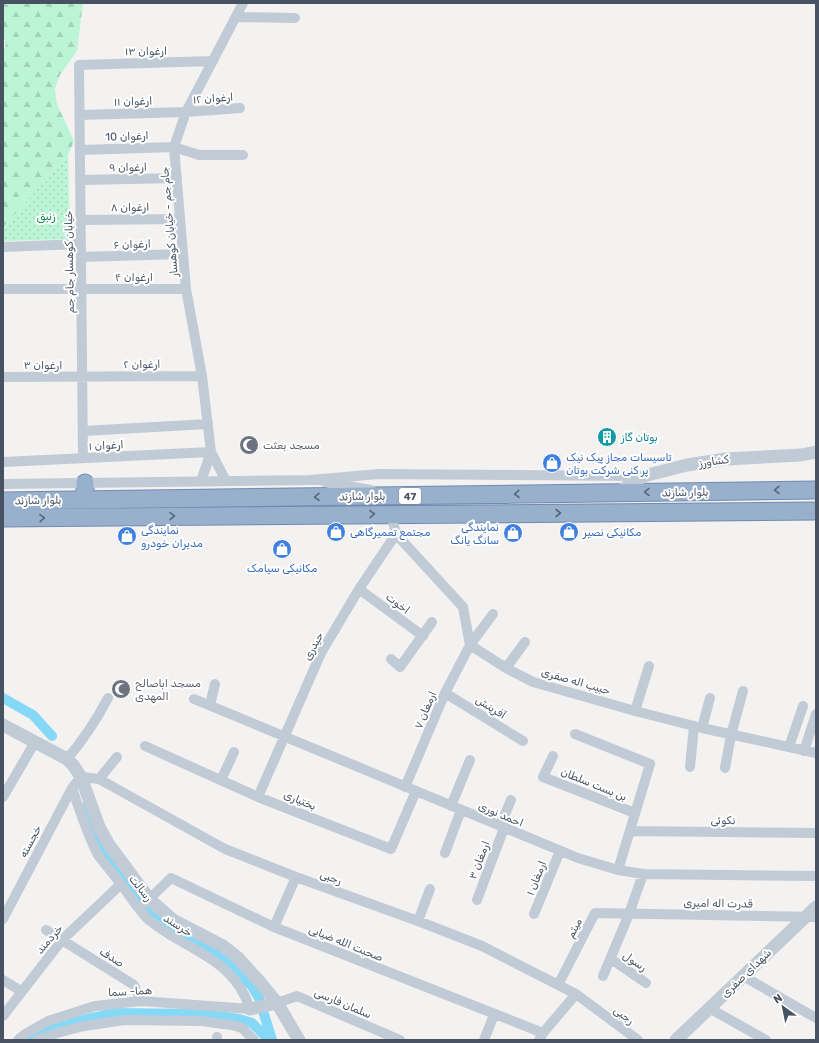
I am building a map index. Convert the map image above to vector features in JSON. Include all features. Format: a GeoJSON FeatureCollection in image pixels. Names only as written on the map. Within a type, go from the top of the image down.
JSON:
{"type":"FeatureCollection","features":[{"type":"Feature","properties":{"kind":"highway","name":"بلوار شازند"},"geometry":{"type":"LineString","coordinates":[[3,501],[85,491],[407,496],[816,490]]}},
{"type":"Feature","properties":{"kind":"highway","name":"بلوار شازند"},"geometry":{"type":"LineString","coordinates":[[3,518],[816,511]]}},
{"type":"Feature","properties":{"kind":"street","name":"جام جم - خیابان کوهسار"},"geometry":{"type":"LineString","coordinates":[[211,452],[202,376],[186,289],[174,147],[186,112],[243,3]]}},
{"type":"Feature","properties":{"kind":"street"},"geometry":{"type":"LineString","coordinates":[[237,16],[295,18]]}},
{"type":"Feature","properties":{"kind":"street","name":"ارغوان ۱۳"},"geometry":{"type":"LineString","coordinates":[[79,65],[213,61]]}},
{"type":"Feature","properties":{"kind":"street","name":"خیابان کوهسار جام جم"},"geometry":{"type":"LineString","coordinates":[[79,65],[83,458]]}},
{"type":"Feature","properties":{"kind":"street","name":"ارغوان ۱۲"},"geometry":{"type":"LineString","coordinates":[[186,112],[240,108]]}},
{"type":"Feature","properties":{"kind":"street","name":"ارغوان ۱۱"},"geometry":{"type":"LineString","coordinates":[[80,115],[186,112]]}},
{"type":"Feature","properties":{"kind":"street"},"geometry":{"type":"LineString","coordinates":[[174,147],[199,155],[243,155]]}},
{"type":"Feature","properties":{"kind":"street","name":"ارغوان 10"},"geometry":{"type":"LineString","coordinates":[[80,150],[174,147]]}},
{"type":"Feature","properties":{"kind":"street","name":"ارغوان ۹"},"geometry":{"type":"LineString","coordinates":[[80,180],[177,178]]}},
{"type":"Feature","properties":{"kind":"street","name":"ارغوان ۸"},"geometry":{"type":"LineString","coordinates":[[81,220],[180,219]]}},
{"type":"Feature","properties":{"kind":"street"},"geometry":{"type":"LineString","coordinates":[[3,247],[81,244]]}},
{"type":"Feature","properties":{"kind":"street","name":"ارغوان ۶"},"geometry":{"type":"LineString","coordinates":[[81,257],[183,254]]}},
{"type":"Feature","properties":{"kind":"street","name":"ارغوان ۴"},"geometry":{"type":"LineString","coordinates":[[3,289],[186,289]]}},
{"type":"Feature","properties":{"kind":"street","name":"ارغوان ۲"},"geometry":{"type":"LineString","coordinates":[[82,377],[202,376]]}},
{"type":"Feature","properties":{"kind":"street","name":"ارغوان ۳"},"geometry":{"type":"LineString","coordinates":[[3,377],[82,377]]}},
{"type":"Feature","properties":{"kind":"street"},"geometry":{"type":"LineString","coordinates":[[83,431],[208,424]]}},
{"type":"Feature","properties":{"kind":"street"},"geometry":{"type":"LineString","coordinates":[[211,452],[226,481]]}},
{"type":"Feature","properties":{"kind":"street"},"geometry":{"type":"LineString","coordinates":[[201,481],[211,452]]}},
{"type":"Feature","properties":{"kind":"street","name":"ارغوان ۱"},"geometry":{"type":"LineString","coordinates":[[3,462],[211,452]]}},
{"type":"Feature","properties":{"kind":"street","name":"کشاورز"},"geometry":{"type":"LineString","coordinates":[[617,493],[644,476],[687,465],[726,459],[801,455],[816,452]]}},
{"type":"Feature","properties":{"kind":"street"},"geometry":{"type":"LineString","coordinates":[[3,484],[85,491],[201,481],[310,480],[379,474],[644,476]]}},
{"type":"Feature","properties":{"kind":"street"},"geometry":{"type":"LineString","coordinates":[[310,480],[407,496]]}},
{"type":"Feature","properties":{"kind":"street"},"geometry":{"type":"LineString","coordinates":[[391,514],[396,534],[463,607],[470,645]]}},
{"type":"Feature","properties":{"kind":"street","name":"حیدری"},"geometry":{"type":"LineString","coordinates":[[258,797],[321,654],[359,589],[396,534]]}},
{"type":"Feature","properties":{"kind":"street","name":"اخوت"},"geometry":{"type":"LineString","coordinates":[[359,589],[423,636]]}},
{"type":"Feature","properties":{"kind":"street","name":"ارمغان ۷"},"geometry":{"type":"LineString","coordinates":[[405,787],[445,693],[470,645],[493,614]]}},
{"type":"Feature","properties":{"kind":"street"},"geometry":{"type":"LineString","coordinates":[[390,659],[400,667],[432,622]]}},
{"type":"Feature","properties":{"kind":"street"},"geometry":{"type":"LineString","coordinates":[[506,668],[525,642]]}},
{"type":"Feature","properties":{"kind":"street","name":"حبیب اله صفری"},"geometry":{"type":"LineString","coordinates":[[470,645],[506,668],[534,682],[635,711],[698,727],[816,753]]}},
{"type":"Feature","properties":{"kind":"street"},"geometry":{"type":"LineString","coordinates":[[635,711],[649,666]]}},
{"type":"Feature","properties":{"kind":"street"},"geometry":{"type":"LineString","coordinates":[[210,705],[215,684]]}},
{"type":"Feature","properties":{"kind":"street"},"geometry":{"type":"LineString","coordinates":[[725,768],[743,691]]}},
{"type":"Feature","properties":{"kind":"street","name":"آفرینش"},"geometry":{"type":"LineString","coordinates":[[445,693],[523,741]]}},
{"type":"Feature","properties":{"kind":"street"},"geometry":{"type":"LineString","coordinates":[[67,759],[84,740],[108,698]]}},
{"type":"Feature","properties":{"kind":"street"},"geometry":{"type":"LineString","coordinates":[[690,767],[698,727],[710,698]]}},
{"type":"Feature","properties":{"kind":"street","name":"احمد نوری"},"geometry":{"type":"LineString","coordinates":[[194,699],[560,851],[618,870],[643,874],[816,876]]}},
{"type":"Feature","properties":{"kind":"street"},"geometry":{"type":"LineString","coordinates":[[789,747],[804,706]]}},
{"type":"Feature","properties":{"kind":"street"},"geometry":{"type":"LineString","coordinates":[[804,751],[816,714]]}},
{"type":"Feature","properties":{"kind":"street","name":"رسالت"},"geometry":{"type":"LineString","coordinates":[[3,725],[67,759],[73,765],[81,776],[97,822],[109,846],[150,900],[173,920],[212,939],[237,957],[277,1003],[299,1040]]}},
{"type":"Feature","properties":{"kind":"street"},"geometry":{"type":"LineString","coordinates":[[575,734],[650,764],[618,870]]}},
{"type":"Feature","properties":{"kind":"street"},"geometry":{"type":"LineString","coordinates":[[3,797],[34,742]]}},
{"type":"Feature","properties":{"kind":"street","name":"بختیاری"},"geometry":{"type":"LineString","coordinates":[[145,746],[258,797],[390,849],[416,791]]}},
{"type":"Feature","properties":{"kind":"street"},"geometry":{"type":"LineString","coordinates":[[222,780],[234,752]]}},
{"type":"Feature","properties":{"kind":"street","name":"بن بست سلطان"},"geometry":{"type":"LineString","coordinates":[[553,756],[543,777],[635,813]]}},
{"type":"Feature","properties":{"kind":"street"},"geometry":{"type":"LineString","coordinates":[[99,779],[117,757]]}},
{"type":"Feature","properties":{"kind":"street"},"geometry":{"type":"LineString","coordinates":[[451,806],[470,760]]}},
{"type":"Feature","properties":{"kind":"street","name":"رجبی"},"geometry":{"type":"LineString","coordinates":[[81,776],[99,779],[225,849],[482,946],[576,994],[638,1040]]}},
{"type":"Feature","properties":{"kind":"street","name":"خجسته"},"geometry":{"type":"LineString","coordinates":[[3,919],[72,788],[81,776]]}},
{"type":"Feature","properties":{"kind":"street","name":"خرسند"},"geometry":{"type":"LineString","coordinates":[[72,788],[88,836],[98,855],[139,908],[148,919],[164,932],[217,962],[238,982],[247,997],[250,1009]]}},
{"type":"Feature","properties":{"kind":"street","name":"ارمغان ۳"},"geometry":{"type":"LineString","coordinates":[[477,900],[511,800]]}},
{"type":"Feature","properties":{"kind":"street"},"geometry":{"type":"LineString","coordinates":[[445,853],[461,810]]}},
{"type":"Feature","properties":{"kind":"street","name":"نکوئی"},"geometry":{"type":"LineString","coordinates":[[630,831],[816,833]]}},
{"type":"Feature","properties":{"kind":"street","name":"ارمغان ۱"},"geometry":{"type":"LineString","coordinates":[[534,914],[560,851]]}},
{"type":"Feature","properties":{"kind":"street"},"geometry":{"type":"LineString","coordinates":[[603,976],[629,914],[643,874]]}},
{"type":"Feature","properties":{"kind":"street"},"geometry":{"type":"LineString","coordinates":[[274,927],[296,877]]}},
{"type":"Feature","properties":{"kind":"street","name":"صحبت الله ضیایی"},"geometry":{"type":"LineString","coordinates":[[150,900],[171,878],[274,927],[494,1015],[541,1037]]}},
{"type":"Feature","properties":{"kind":"street","name":"خردمند"},"geometry":{"type":"LineString","coordinates":[[3,1016],[62,940],[120,884]]}},
{"type":"Feature","properties":{"kind":"street"},"geometry":{"type":"LineString","coordinates":[[418,921],[430,889]]}},
{"type":"Feature","properties":{"kind":"street"},"geometry":{"type":"LineString","coordinates":[[139,908],[150,900]]}},
{"type":"Feature","properties":{"kind":"street","name":"شهدای صفری"},"geometry":{"type":"LineString","coordinates":[[676,1040],[743,976],[811,917],[816,907]]}},
{"type":"Feature","properties":{"kind":"street","name":"میثم"},"geometry":{"type":"LineString","coordinates":[[558,985],[595,913],[629,914]]}},
{"type":"Feature","properties":{"kind":"street","name":"قدرت اله امیری"},"geometry":{"type":"LineString","coordinates":[[629,914],[811,917]]}},
{"type":"Feature","properties":{"kind":"street","name":"صدف"},"geometry":{"type":"LineString","coordinates":[[46,930],[134,985],[141,1001]]}},
{"type":"Feature","properties":{"kind":"street","name":"رسول"},"geometry":{"type":"LineString","coordinates":[[610,959],[646,983]]}},
{"type":"Feature","properties":{"kind":"street"},"geometry":{"type":"LineString","coordinates":[[743,976],[816,1018]]}},
{"type":"Feature","properties":{"kind":"street"},"geometry":{"type":"LineString","coordinates":[[3,980],[21,991]]}},
{"type":"Feature","properties":{"kind":"street"},"geometry":{"type":"LineString","coordinates":[[541,1037],[576,994]]}},
{"type":"Feature","properties":{"kind":"street","name":"سلمان فارسی"},"geometry":{"type":"LineString","coordinates":[[277,1003],[297,996],[400,1040]]}},
{"type":"Feature","properties":{"kind":"street","name":"هما- سما"},"geometry":{"type":"LineString","coordinates":[[18,1040],[36,1027],[61,1016],[95,1006],[141,1001],[250,1009]]}},
{"type":"Feature","properties":{"kind":"street"},"geometry":{"type":"LineString","coordinates":[[250,1009],[277,1003]]}},
{"type":"Feature","properties":{"kind":"street"},"geometry":{"type":"LineString","coordinates":[[709,1008],[766,1040]]}},
{"type":"Feature","properties":{"kind":"street"},"geometry":{"type":"LineString","coordinates":[[484,1040],[494,1015]]}},
{"type":"Feature","properties":{"kind":"street"},"geometry":{"type":"LineString","coordinates":[[37,1040],[57,1032],[124,1020],[201,1021],[232,1025],[242,1028],[254,1040]]}},
{"type":"Feature","properties":{"kind":"green space"},"geometry":{"type":"Polygon","coordinates":[[[3,3],[83,3],[77,51],[60,75],[55,89],[57,104],[74,141],[68,155],[3,228],[3,51],[6,44],[3,36],[3,3]]]}},
{"type":"Feature","properties":{"kind":"green space","name":"زنبق"},"geometry":{"type":"Polygon","coordinates":[[[68,155],[70,239],[3,241],[3,228],[68,155]]]}},
{"type":"Feature","properties":{"kind":"waterway"},"geometry":{"type":"LineString","coordinates":[[3,698],[33,715],[52,736]]}},
{"type":"Feature","properties":{"kind":"waterway"},"geometry":{"type":"LineString","coordinates":[[86,807],[91,827],[104,853],[147,909],[158,919],[173,929],[219,955],[251,985],[259,998],[272,1040]]}},
{"type":"Feature","properties":{"kind":"waterway"},"geometry":{"type":"LineString","coordinates":[[28,1037],[53,1027],[113,1013],[204,1014],[239,1019],[252,1023],[269,1040]]}},
{"type":"Feature","properties":{"kind":"place","name":"بوتان گاز"},"geometry":{"type":"Point","coordinates":[607,437]}},
{"type":"Feature","properties":{"kind":"place","name":"مسجد بعثت"},"geometry":{"type":"Point","coordinates":[249,445]}},
{"type":"Feature","properties":{"kind":"place","name":"تاسیسات مجاز پیک نیک پر کنی شرکت بوتان"},"geometry":{"type":"Point","coordinates":[552,463]}},
{"type":"Feature","properties":{"kind":"place","name":"مجتمع تعمیرگاهی"},"geometry":{"type":"Point","coordinates":[336,532]}},
{"type":"Feature","properties":{"kind":"place","name":"مکانیکی نصیر"},"geometry":{"type":"Point","coordinates":[569,532]}},
{"type":"Feature","properties":{"kind":"place","name":"نمایندگی سانگ یانگ"},"geometry":{"type":"Point","coordinates":[513,533]}},
{"type":"Feature","properties":{"kind":"place","name":"نمایندگی مدیران خودرو"},"geometry":{"type":"Point","coordinates":[127,536]}},
{"type":"Feature","properties":{"kind":"place","name":"مکانیکی سیامک"},"geometry":{"type":"Point","coordinates":[282,549]}},
{"type":"Feature","properties":{"kind":"place","name":"مسجد اباصالح المهدی"},"geometry":{"type":"Point","coordinates":[121,689]}}]}
